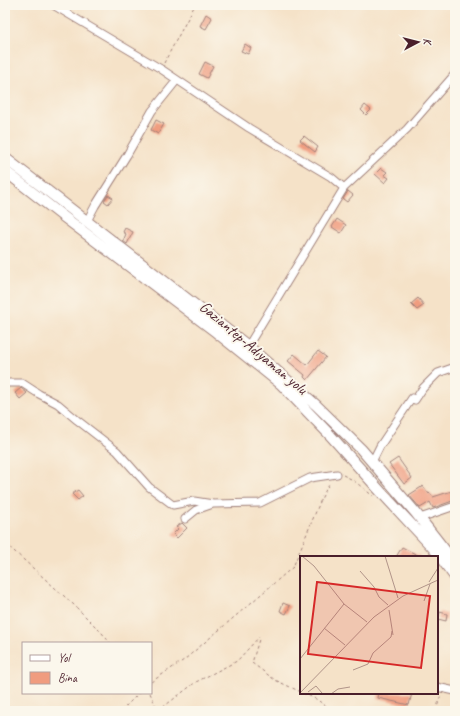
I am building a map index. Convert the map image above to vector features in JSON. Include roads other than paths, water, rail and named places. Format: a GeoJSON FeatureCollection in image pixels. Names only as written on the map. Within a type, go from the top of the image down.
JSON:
{"type":"FeatureCollection","features":[{"type":"Feature","properties":{"kind":"highway","name":"Gaziantep-Adıyaman yolu"},"geometry":{"type":"LineString","coordinates":[[5,158],[248,346],[316,405],[361,449],[420,518],[455,563]]}},
{"type":"Feature","properties":{"kind":"highway","name":"Gaziantep-Adıyaman yolu"},"geometry":{"type":"LineString","coordinates":[[5,170],[60,214],[216,332],[281,384],[330,435],[383,495],[435,550],[455,577]]}},
{"type":"Feature","properties":{"kind":"street"},"geometry":{"type":"LineString","coordinates":[[53,5],[161,69],[249,128],[331,177],[344,188]]}},
{"type":"Feature","properties":{"kind":"street"},"geometry":{"type":"LineString","coordinates":[[248,346],[344,188],[407,129],[455,74]]}},
{"type":"Feature","properties":{"kind":"street"},"geometry":{"type":"LineString","coordinates":[[87,221],[152,111],[177,80]]}},
{"type":"Feature","properties":{"kind":"street"},"geometry":{"type":"LineString","coordinates":[[372,462],[380,446],[412,398],[415,400],[422,388],[438,373],[455,367]]}},
{"type":"Feature","properties":{"kind":"street"},"geometry":{"type":"LineString","coordinates":[[5,383],[22,383],[58,404],[117,451],[150,487],[173,505],[194,501],[212,504],[260,503],[310,478],[337,474]]}},
{"type":"Feature","properties":{"kind":"street"},"geometry":{"type":"LineString","coordinates":[[185,519],[196,510],[212,504]]}},
{"type":"Feature","properties":{"kind":"street"},"geometry":{"type":"LineString","coordinates":[[420,518],[455,506]]}},
{"type":"Feature","properties":{"kind":"street"},"geometry":{"type":"LineString","coordinates":[[440,687],[455,691]]}}]}
